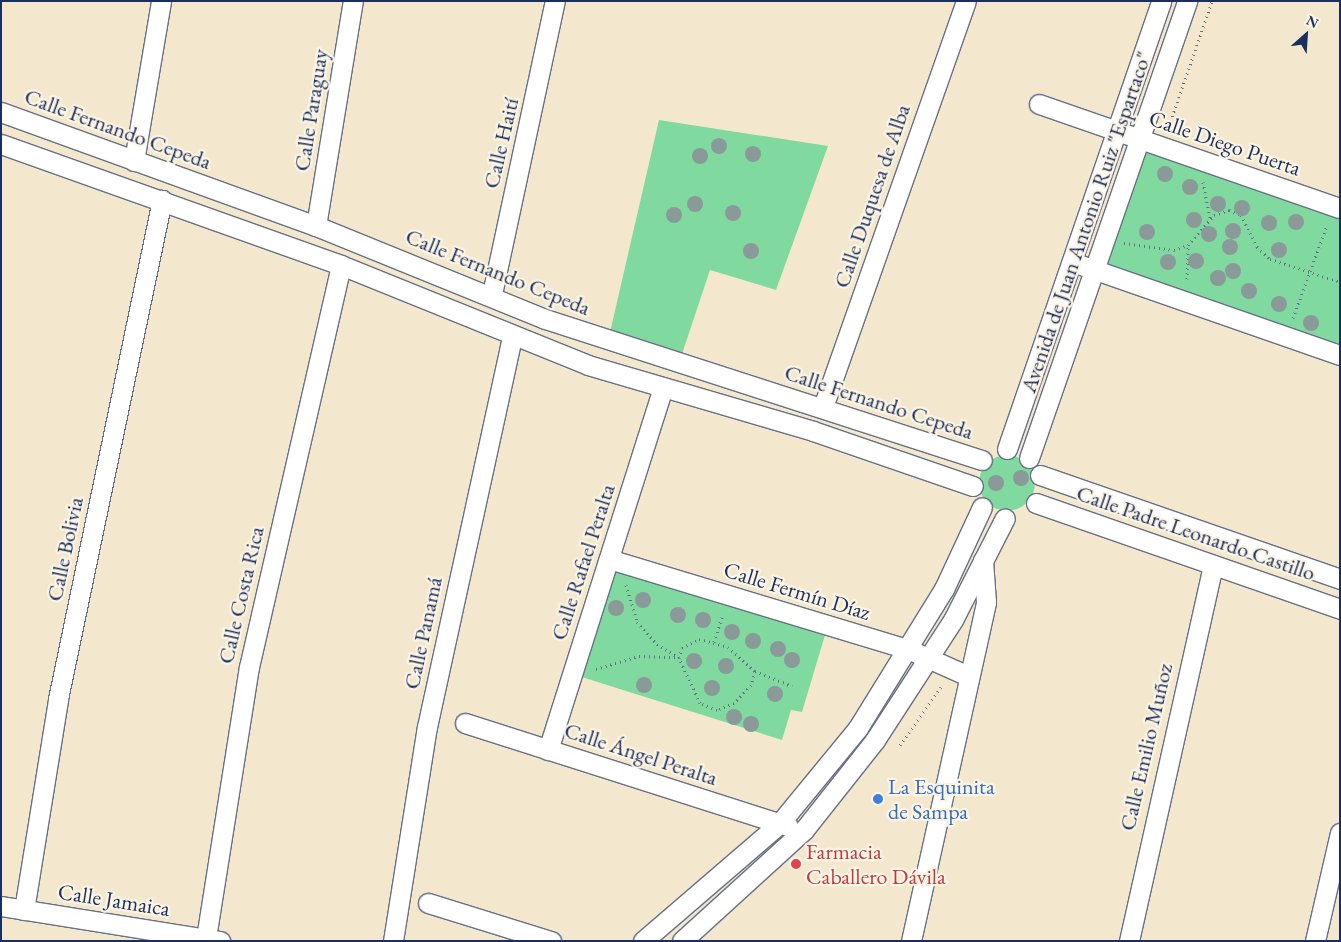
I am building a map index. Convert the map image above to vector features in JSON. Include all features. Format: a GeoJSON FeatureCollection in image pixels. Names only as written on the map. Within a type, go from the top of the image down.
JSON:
{"type":"FeatureCollection","features":[{"type":"Feature","properties":{"kind":"street"},"geometry":{"type":"LineString","coordinates":[[134,160],[162,1]]}},
{"type":"Feature","properties":{"kind":"street","name":"Calle Paraguay"},"geometry":{"type":"LineString","coordinates":[[316,226],[353,1]]}},
{"type":"Feature","properties":{"kind":"street","name":"Calle Haití"},"geometry":{"type":"LineString","coordinates":[[492,294],[555,1]]}},
{"type":"Feature","properties":{"kind":"street","name":"Calle Duquesa de Alba"},"geometry":{"type":"LineString","coordinates":[[823,407],[966,1]]}},
{"type":"Feature","properties":{"kind":"street","name":"Avenida de Juan Antonio Ruiz \"Espartaco\""},"geometry":{"type":"LineString","coordinates":[[1008,449],[1161,1]]}},
{"type":"Feature","properties":{"kind":"street","name":"Avenida de Juan Antonio Ruiz \"Espartaco\""},"geometry":{"type":"LineString","coordinates":[[1029,458],[1187,1]]}},
{"type":"Feature","properties":{"kind":"street","name":"Calle Diego Puerta"},"geometry":{"type":"LineString","coordinates":[[1039,104],[1337,207]]}},
{"type":"Feature","properties":{"kind":"street","name":"Calle Fernando Cepeda"},"geometry":{"type":"LineString","coordinates":[[1,112],[316,226],[592,335],[823,407],[982,460]]}},
{"type":"Feature","properties":{"kind":"street"},"geometry":{"type":"LineString","coordinates":[[1,144],[342,265],[512,337],[663,388],[813,431],[973,486]]}},
{"type":"Feature","properties":{"kind":"street","name":"Calle Bolivia"},"geometry":{"type":"LineString","coordinates":[[24,910],[58,699],[162,200]]}},
{"type":"Feature","properties":{"kind":"street"},"geometry":{"type":"LineString","coordinates":[[1072,262],[1340,355]]}},
{"type":"Feature","properties":{"kind":"street","name":"Calle Costa Rica"},"geometry":{"type":"LineString","coordinates":[[213,940],[249,667],[342,265]]}},
{"type":"Feature","properties":{"kind":"street","name":"Calle Panamá"},"geometry":{"type":"LineString","coordinates":[[393,941],[427,727],[512,337]]}},
{"type":"Feature","properties":{"kind":"street","name":"Calle Rafael Peralta"},"geometry":{"type":"LineString","coordinates":[[548,750],[572,674],[617,562],[663,388]]}},
{"type":"Feature","properties":{"kind":"street"},"geometry":{"type":"LineString","coordinates":[[1008,449],[1029,458],[1040,474],[1036,502],[1022,514],[1005,518],[982,507],[973,486],[982,460],[1008,449]]}},
{"type":"Feature","properties":{"kind":"street","name":"Calle Padre Leonardo Castillo"},"geometry":{"type":"LineString","coordinates":[[1040,474],[1340,579]]}},
{"type":"Feature","properties":{"kind":"street","name":"Calle Padre Leonardo Castillo"},"geometry":{"type":"LineString","coordinates":[[1036,502],[1340,609]]}},
{"type":"Feature","properties":{"kind":"street"},"geometry":{"type":"LineString","coordinates":[[643,941],[780,823],[858,728],[910,650],[982,507]]}},
{"type":"Feature","properties":{"kind":"street"},"geometry":{"type":"LineString","coordinates":[[682,941],[804,830],[876,740],[928,660],[1005,518]]}},
{"type":"Feature","properties":{"kind":"street"},"geometry":{"type":"LineString","coordinates":[[911,941],[968,676],[986,602],[983,560]]}},
{"type":"Feature","properties":{"kind":"street","name":"Calle Fermín Díaz"},"geometry":{"type":"LineString","coordinates":[[617,562],[910,650],[928,660],[968,676]]}},
{"type":"Feature","properties":{"kind":"street","name":"Calle Emilio Muñoz"},"geometry":{"type":"LineString","coordinates":[[1129,941],[1214,565]]}},
{"type":"Feature","properties":{"kind":"street","name":"Calle Ángel Peralta"},"geometry":{"type":"LineString","coordinates":[[465,723],[804,830]]}},
{"type":"Feature","properties":{"kind":"street"},"geometry":{"type":"LineString","coordinates":[[1315,941],[1340,833]]}},
{"type":"Feature","properties":{"kind":"street"},"geometry":{"type":"LineString","coordinates":[[428,903],[551,941]]}},
{"type":"Feature","properties":{"kind":"street","name":"Calle Jamaica"},"geometry":{"type":"LineString","coordinates":[[1,906],[213,940]]}},
{"type":"Feature","properties":{"kind":"path"},"geometry":{"type":"LineString","coordinates":[[1162,147],[1212,1]]}},
{"type":"Feature","properties":{"kind":"path"},"geometry":{"type":"LineString","coordinates":[[1207,162],[1202,183],[1210,218]]}},
{"type":"Feature","properties":{"kind":"path"},"geometry":{"type":"LineString","coordinates":[[1286,336],[1337,207]]}},
{"type":"Feature","properties":{"kind":"path"},"geometry":{"type":"LineString","coordinates":[[1104,240],[1174,250],[1188,245],[1210,218],[1229,210],[1241,215],[1257,247],[1270,259],[1340,282]]}},
{"type":"Feature","properties":{"kind":"path"},"geometry":{"type":"LineString","coordinates":[[1113,277],[1130,235]]}},
{"type":"Feature","properties":{"kind":"path"},"geometry":{"type":"LineString","coordinates":[[1182,300],[1188,245]]}},
{"type":"Feature","properties":{"kind":"path"},"geometry":{"type":"LineString","coordinates":[[617,562],[637,622],[657,644],[679,658],[700,703],[717,710],[734,703],[751,685],[756,671]]}},
{"type":"Feature","properties":{"kind":"path"},"geometry":{"type":"LineString","coordinates":[[714,642],[729,595]]}},
{"type":"Feature","properties":{"kind":"path"},"geometry":{"type":"LineString","coordinates":[[679,658],[682,648],[699,639],[714,642],[748,659],[756,671],[792,686]]}},
{"type":"Feature","properties":{"kind":"path"},"geometry":{"type":"LineString","coordinates":[[572,674],[639,656],[679,658]]}},
{"type":"Feature","properties":{"kind":"green space"},"geometry":{"type":"Polygon","coordinates":[[[659,120],[828,146],[776,290],[710,270],[679,363],[608,341],[659,120]]]}},
{"type":"Feature","properties":{"kind":"green space"},"geometry":{"type":"Polygon","coordinates":[[[1139,139],[1340,208],[1340,355],[1093,270],[1139,139]]]}},
{"type":"Feature","properties":{"kind":"green space"},"geometry":{"type":"Polygon","coordinates":[[[1007,455],[1018,457],[1027,463],[1033,472],[1035,483],[1033,494],[1027,503],[1018,509],[1007,511],[996,509],[987,503],[981,494],[979,483],[981,472],[987,463],[996,457],[1007,455]]]}},
{"type":"Feature","properties":{"kind":"green space"},"geometry":{"type":"Polygon","coordinates":[[[609,559],[828,625],[802,712],[791,710],[782,740],[572,674],[609,559]]]}},
{"type":"Feature","properties":{"kind":"place","name":"La Esquinita de Sampa"},"geometry":{"type":"Point","coordinates":[878,799]}},
{"type":"Feature","properties":{"kind":"place","name":"Farmacia Caballero Dávila"},"geometry":{"type":"Point","coordinates":[796,864]}}]}
